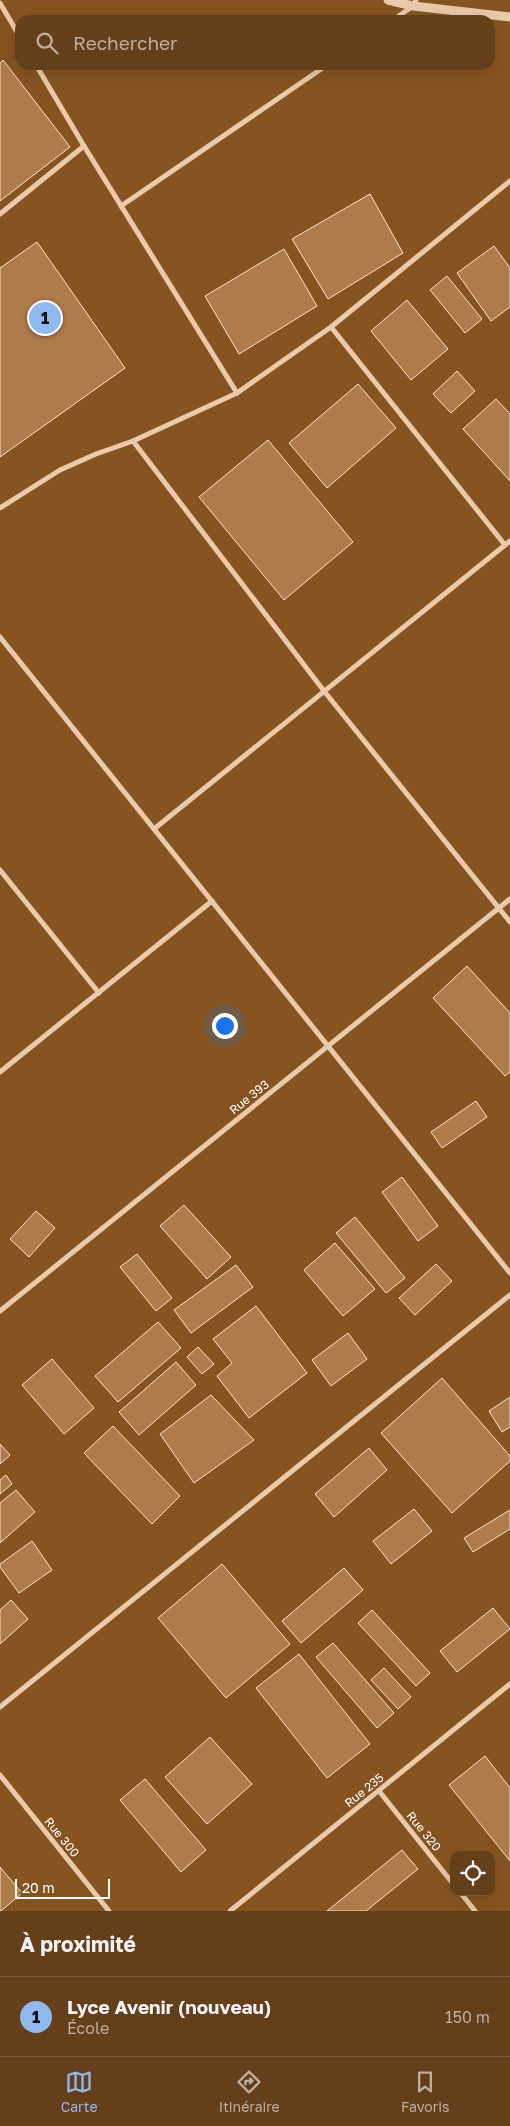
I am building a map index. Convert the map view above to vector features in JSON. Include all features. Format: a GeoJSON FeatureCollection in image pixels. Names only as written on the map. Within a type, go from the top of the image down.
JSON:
{"type":"FeatureCollection","features":[{"type":"Feature","properties":{"kind":"street"},"geometry":{"type":"LineString","coordinates":[[388,0],[510,17]]}},
{"type":"Feature","properties":{"kind":"street"},"geometry":{"type":"LineString","coordinates":[[0,3],[15,28]]}},
{"type":"Feature","properties":{"kind":"street"},"geometry":{"type":"LineString","coordinates":[[399,15],[415,3]]}},
{"type":"Feature","properties":{"kind":"street"},"geometry":{"type":"LineString","coordinates":[[39,70],[237,393]]}},
{"type":"Feature","properties":{"kind":"street"},"geometry":{"type":"LineString","coordinates":[[121,206],[320,70]]}},
{"type":"Feature","properties":{"kind":"street"},"geometry":{"type":"LineString","coordinates":[[0,214],[84,146]]}},
{"type":"Feature","properties":{"kind":"street"},"geometry":{"type":"LineString","coordinates":[[0,508],[60,470],[96,454],[133,441],[237,393],[331,327],[510,182]]}},
{"type":"Feature","properties":{"kind":"street"},"geometry":{"type":"LineString","coordinates":[[154,829],[508,543],[331,327]]}},
{"type":"Feature","properties":{"kind":"street"},"geometry":{"type":"LineString","coordinates":[[133,441],[324,691],[510,922]]}},
{"type":"Feature","properties":{"kind":"street"},"geometry":{"type":"LineString","coordinates":[[0,637],[510,1273]]}},
{"type":"Feature","properties":{"kind":"street"},"geometry":{"type":"LineString","coordinates":[[0,870],[99,993]]}},
{"type":"Feature","properties":{"kind":"street","name":"Rue 393"},"geometry":{"type":"LineString","coordinates":[[0,1311],[510,899]]}},
{"type":"Feature","properties":{"kind":"street"},"geometry":{"type":"LineString","coordinates":[[0,1072],[212,901]]}},
{"type":"Feature","properties":{"kind":"street"},"geometry":{"type":"LineString","coordinates":[[0,1707],[510,1295]]}},
{"type":"Feature","properties":{"kind":"street","name":"Rue 235"},"geometry":{"type":"LineString","coordinates":[[230,1911],[510,1684]]}},
{"type":"Feature","properties":{"kind":"street","name":"Rue 300"},"geometry":{"type":"LineString","coordinates":[[0,1775],[109,1911]]}},
{"type":"Feature","properties":{"kind":"street","name":"Rue 320"},"geometry":{"type":"LineString","coordinates":[[378,1791],[450,1880]]}},
{"type":"Feature","properties":{"kind":"street"},"geometry":{"type":"LineString","coordinates":[[463,1896],[475,1911]]}},
{"type":"Feature","properties":{"kind":"building"},"geometry":{"type":"Polygon","coordinates":[[[3,60],[70,147],[0,201],[0,63],[3,60]]]}},
{"type":"Feature","properties":{"kind":"building"},"geometry":{"type":"Polygon","coordinates":[[[370,194],[403,253],[328,299],[292,239],[370,194]]]}},
{"type":"Feature","properties":{"kind":"building"},"geometry":{"type":"Polygon","coordinates":[[[37,242],[125,368],[0,457],[0,268],[37,242]]]}},
{"type":"Feature","properties":{"kind":"building"},"geometry":{"type":"Polygon","coordinates":[[[494,246],[510,268],[510,307],[491,321],[457,273],[494,246]]]}},
{"type":"Feature","properties":{"kind":"building"},"geometry":{"type":"Polygon","coordinates":[[[284,249],[317,306],[239,354],[205,296],[284,249]]]}},
{"type":"Feature","properties":{"kind":"building"},"geometry":{"type":"Polygon","coordinates":[[[447,276],[482,319],[465,333],[430,290],[447,276]]]}},
{"type":"Feature","properties":{"kind":"building"},"geometry":{"type":"Polygon","coordinates":[[[407,300],[448,349],[411,380],[371,331],[407,300]]]}},
{"type":"Feature","properties":{"kind":"building"},"geometry":{"type":"Polygon","coordinates":[[[457,371],[475,391],[451,413],[433,394],[457,371]]]}},
{"type":"Feature","properties":{"kind":"building"},"geometry":{"type":"Polygon","coordinates":[[[358,384],[396,428],[327,488],[289,443],[358,384]]]}},
{"type":"Feature","properties":{"kind":"building"},"geometry":{"type":"Polygon","coordinates":[[[496,399],[510,414],[510,481],[463,429],[496,399]]]}},
{"type":"Feature","properties":{"kind":"building"},"geometry":{"type":"Polygon","coordinates":[[[268,440],[353,542],[284,600],[199,497],[268,440]]]}},
{"type":"Feature","properties":{"kind":"building"},"geometry":{"type":"Polygon","coordinates":[[[467,966],[510,1013],[510,1072],[505,1076],[433,998],[467,966]]]}},
{"type":"Feature","properties":{"kind":"building"},"geometry":{"type":"Polygon","coordinates":[[[476,1101],[487,1117],[442,1148],[431,1132],[476,1101]]]}},
{"type":"Feature","properties":{"kind":"building"},"geometry":{"type":"Polygon","coordinates":[[[402,1177],[438,1226],[418,1241],[382,1192],[402,1177]]]}},
{"type":"Feature","properties":{"kind":"building"},"geometry":{"type":"Polygon","coordinates":[[[184,1205],[231,1257],[207,1279],[160,1226],[184,1205]]]}},
{"type":"Feature","properties":{"kind":"building"},"geometry":{"type":"Polygon","coordinates":[[[36,1211],[55,1228],[29,1257],[10,1239],[36,1211]]]}},
{"type":"Feature","properties":{"kind":"building"},"geometry":{"type":"Polygon","coordinates":[[[355,1217],[405,1278],[386,1293],[336,1233],[355,1217]]]}},
{"type":"Feature","properties":{"kind":"building"},"geometry":{"type":"Polygon","coordinates":[[[335,1243],[375,1289],[343,1316],[304,1270],[335,1243]]]}},
{"type":"Feature","properties":{"kind":"building"},"geometry":{"type":"Polygon","coordinates":[[[137,1254],[172,1298],[156,1311],[120,1267],[137,1254]]]}},
{"type":"Feature","properties":{"kind":"building"},"geometry":{"type":"Polygon","coordinates":[[[436,1264],[452,1281],[415,1315],[399,1298],[436,1264]]]}},
{"type":"Feature","properties":{"kind":"building"},"geometry":{"type":"Polygon","coordinates":[[[236,1265],[253,1287],[191,1333],[174,1310],[236,1265]]]}},
{"type":"Feature","properties":{"kind":"building"},"geometry":{"type":"Polygon","coordinates":[[[256,1306],[307,1373],[249,1418],[217,1376],[232,1363],[213,1339],[256,1306]]]}},
{"type":"Feature","properties":{"kind":"building"},"geometry":{"type":"Polygon","coordinates":[[[158,1322],[181,1348],[118,1402],[95,1376],[158,1322]]]}},
{"type":"Feature","properties":{"kind":"building"},"geometry":{"type":"Polygon","coordinates":[[[348,1333],[367,1359],[331,1386],[312,1360],[348,1333]]]}},
{"type":"Feature","properties":{"kind":"building"},"geometry":{"type":"Polygon","coordinates":[[[198,1347],[214,1364],[202,1374],[187,1357],[198,1347]]]}},
{"type":"Feature","properties":{"kind":"building"},"geometry":{"type":"Polygon","coordinates":[[[52,1359],[94,1408],[64,1434],[22,1385],[52,1359]]]}},
{"type":"Feature","properties":{"kind":"building"},"geometry":{"type":"Polygon","coordinates":[[[176,1362],[196,1385],[139,1435],[119,1412],[176,1362]]]}},
{"type":"Feature","properties":{"kind":"building"},"geometry":{"type":"Polygon","coordinates":[[[442,1378],[510,1456],[510,1461],[452,1513],[381,1433],[442,1378]]]}},
{"type":"Feature","properties":{"kind":"building"},"geometry":{"type":"Polygon","coordinates":[[[211,1395],[254,1440],[194,1483],[160,1434],[211,1395]]]}},
{"type":"Feature","properties":{"kind":"building"},"geometry":{"type":"Polygon","coordinates":[[[510,1397],[510,1427],[502,1432],[489,1411],[510,1397]]]}},
{"type":"Feature","properties":{"kind":"building"},"geometry":{"type":"Polygon","coordinates":[[[113,1426],[180,1496],[152,1524],[84,1453],[113,1426]]]}},
{"type":"Feature","properties":{"kind":"building"},"geometry":{"type":"Polygon","coordinates":[[[0,1444],[10,1455],[0,1464],[0,1444]]]}},
{"type":"Feature","properties":{"kind":"building"},"geometry":{"type":"Polygon","coordinates":[[[369,1448],[387,1470],[334,1517],[315,1494],[369,1448]]]}},
{"type":"Feature","properties":{"kind":"building"},"geometry":{"type":"Polygon","coordinates":[[[6,1475],[12,1484],[0,1494],[0,1480],[6,1475]]]}},
{"type":"Feature","properties":{"kind":"building"},"geometry":{"type":"Polygon","coordinates":[[[16,1490],[35,1512],[0,1543],[0,1503],[16,1490]]]}},
{"type":"Feature","properties":{"kind":"building"},"geometry":{"type":"Polygon","coordinates":[[[414,1509],[432,1531],[391,1564],[373,1541],[414,1509]]]}},
{"type":"Feature","properties":{"kind":"building"},"geometry":{"type":"Polygon","coordinates":[[[510,1510],[510,1529],[473,1552],[464,1538],[510,1510]]]}},
{"type":"Feature","properties":{"kind":"building"},"geometry":{"type":"Polygon","coordinates":[[[32,1541],[52,1570],[19,1593],[0,1567],[0,1564],[32,1541]]]}},
{"type":"Feature","properties":{"kind":"building"},"geometry":{"type":"Polygon","coordinates":[[[222,1564],[290,1644],[226,1698],[158,1618],[222,1564]]]}},
{"type":"Feature","properties":{"kind":"building"},"geometry":{"type":"Polygon","coordinates":[[[344,1568],[363,1590],[301,1643],[282,1621],[344,1568]]]}},
{"type":"Feature","properties":{"kind":"building"},"geometry":{"type":"Polygon","coordinates":[[[11,1600],[28,1619],[0,1644],[0,1610],[11,1600]]]}},
{"type":"Feature","properties":{"kind":"building"},"geometry":{"type":"Polygon","coordinates":[[[493,1608],[510,1629],[457,1672],[440,1651],[493,1608]]]}},
{"type":"Feature","properties":{"kind":"building"},"geometry":{"type":"Polygon","coordinates":[[[372,1610],[430,1673],[416,1686],[358,1623],[372,1610]]]}},
{"type":"Feature","properties":{"kind":"building"},"geometry":{"type":"Polygon","coordinates":[[[333,1643],[394,1713],[377,1728],[316,1657],[333,1643]]]}},
{"type":"Feature","properties":{"kind":"building"},"geometry":{"type":"Polygon","coordinates":[[[299,1654],[370,1744],[327,1778],[256,1688],[299,1654]]]}},
{"type":"Feature","properties":{"kind":"building"},"geometry":{"type":"Polygon","coordinates":[[[384,1668],[411,1697],[398,1709],[371,1680],[384,1668]]]}},
{"type":"Feature","properties":{"kind":"building"},"geometry":{"type":"Polygon","coordinates":[[[210,1737],[252,1784],[207,1824],[165,1777],[210,1737]]]}},
{"type":"Feature","properties":{"kind":"building"},"geometry":{"type":"Polygon","coordinates":[[[485,1756],[510,1788],[510,1861],[449,1785],[485,1756]]]}},
{"type":"Feature","properties":{"kind":"building"},"geometry":{"type":"Polygon","coordinates":[[[145,1779],[206,1850],[181,1872],[120,1800],[145,1779]]]}},
{"type":"Feature","properties":{"kind":"building"},"geometry":{"type":"Polygon","coordinates":[[[402,1850],[418,1869],[366,1911],[327,1911],[402,1850]]]}},
{"type":"Feature","properties":{"kind":"building"},"geometry":{"type":"Polygon","coordinates":[[[0,1867],[22,1893],[1,1911],[0,1911],[0,1867]]]}},
{"type":"Feature","properties":{"kind":"place","name":"Lyce Avenir (nouveau)"},"geometry":{"type":"Point","coordinates":[45,318]}}]}
